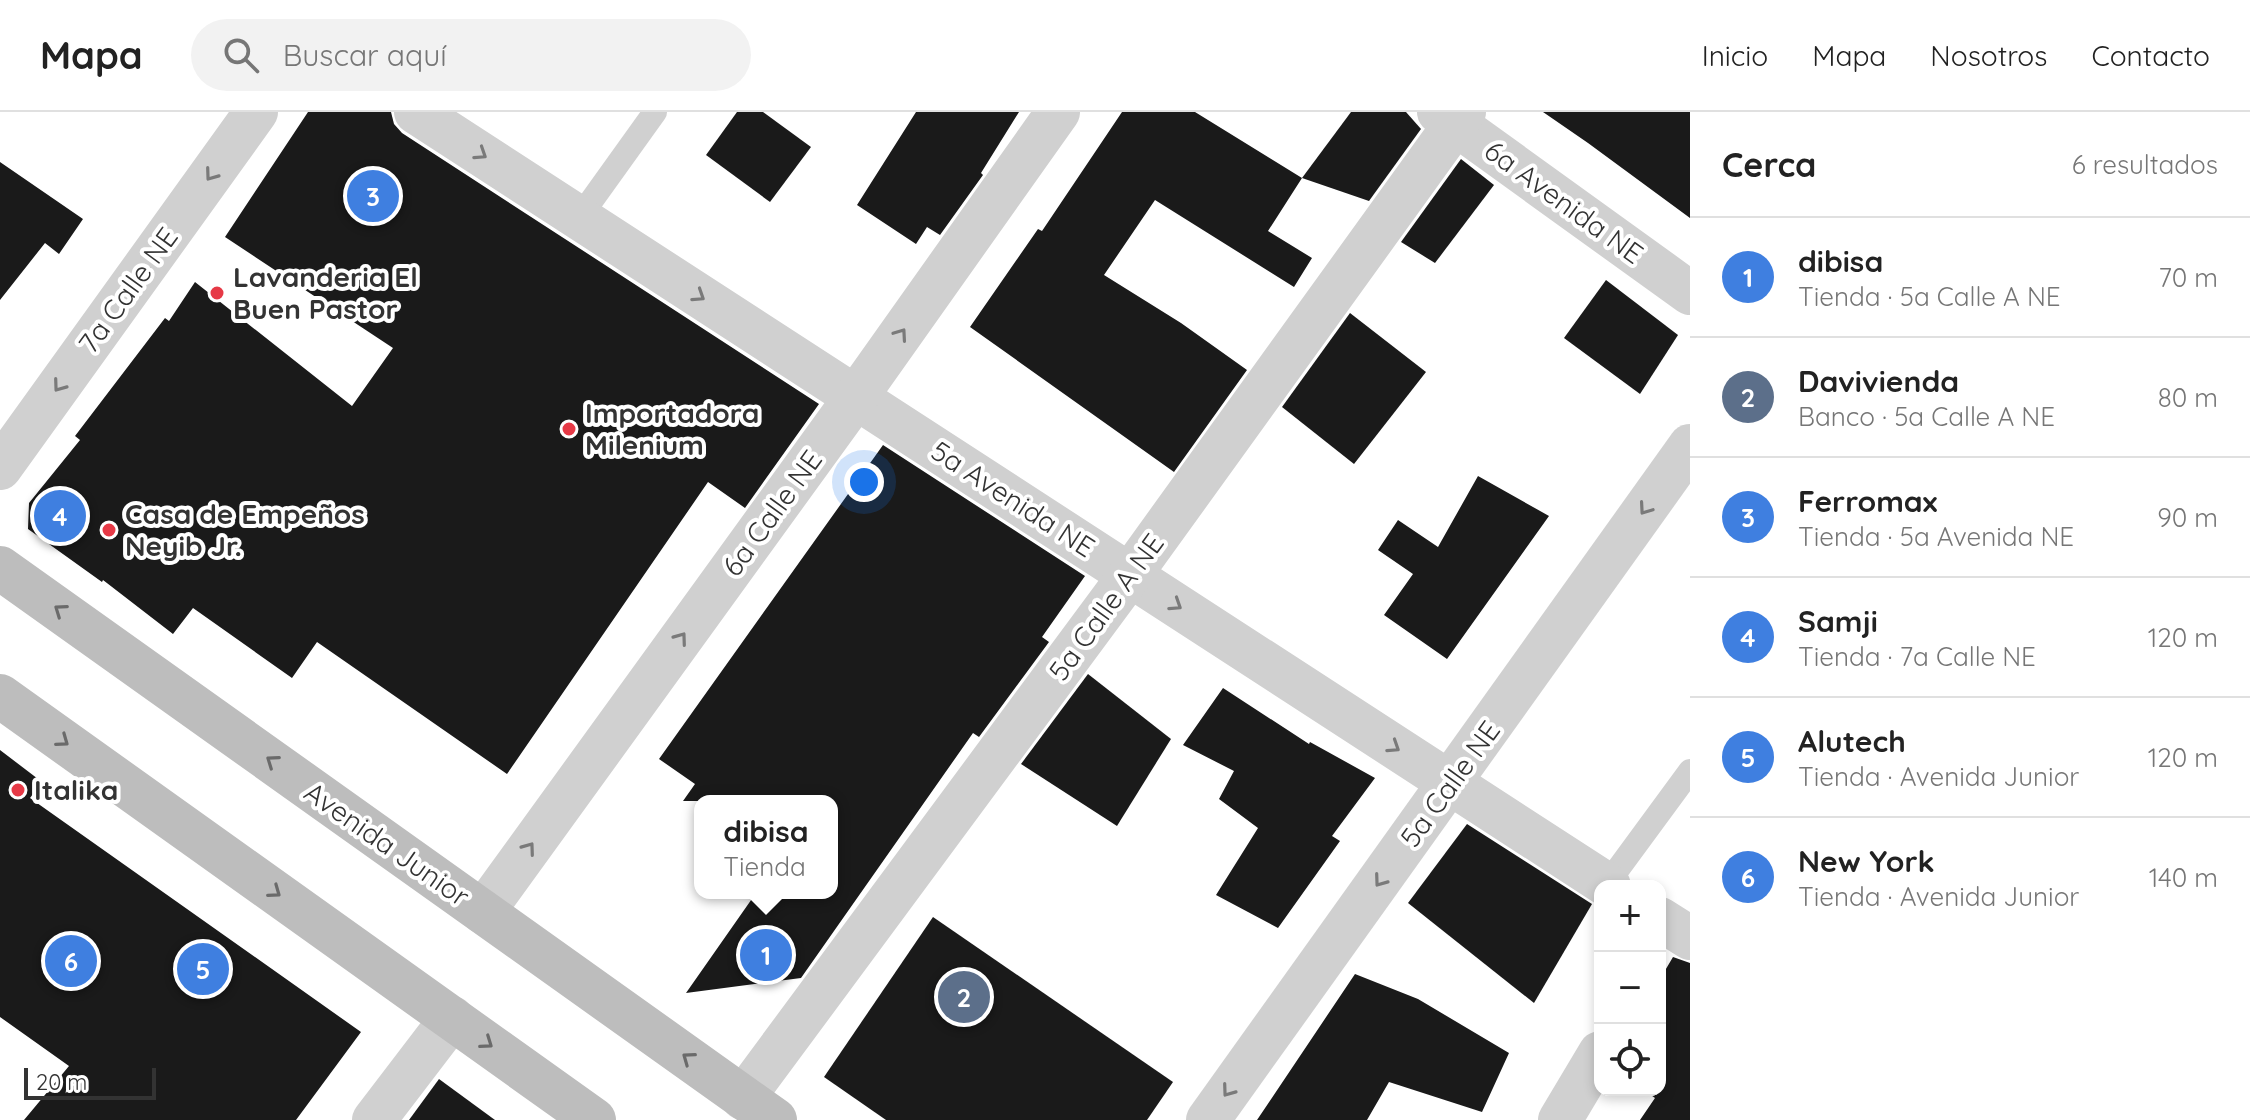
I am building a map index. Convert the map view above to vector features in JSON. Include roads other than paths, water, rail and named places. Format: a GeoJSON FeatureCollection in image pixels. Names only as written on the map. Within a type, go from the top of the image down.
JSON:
{"type":"FeatureCollection","features":[{"type":"Feature","properties":{"kind":"main road","name":"Avenida Junior"},"geometry":{"type":"LineString","coordinates":[[0,568],[759,1109]]}},
{"type":"Feature","properties":{"kind":"main road"},"geometry":{"type":"LineString","coordinates":[[0,696],[594,1120]]}},
{"type":"Feature","properties":{"kind":"street","name":"7a Calle NE"},"geometry":{"type":"LineString","coordinates":[[0,468],[256,112]]}},
{"type":"Feature","properties":{"kind":"street","name":"5a Avenida NE"},"geometry":{"type":"LineString","coordinates":[[416,112],[1600,880]]}},
{"type":"Feature","properties":{"kind":"street","name":"6a Calle NE"},"geometry":{"type":"LineString","coordinates":[[483,912],[1058,112]]}},
{"type":"Feature","properties":{"kind":"street","name":"6a Avenida NE"},"geometry":{"type":"LineString","coordinates":[[1453,116],[1690,293]]}},
{"type":"Feature","properties":{"kind":"street","name":"5a Calle A NE"},"geometry":{"type":"LineString","coordinates":[[759,1109],[1453,116]]}},
{"type":"Feature","properties":{"kind":"street","name":"5a Calle NE"},"geometry":{"type":"LineString","coordinates":[[1208,1120],[1690,446]]}},
{"type":"Feature","properties":{"kind":"street"},"geometry":{"type":"LineString","coordinates":[[374,1120],[452,1018]]}},
{"type":"Feature","properties":{"kind":"street"},"geometry":{"type":"LineString","coordinates":[[1560,1120],[1594,1063]]}},
{"type":"Feature","properties":{"kind":"lane"},"geometry":{"type":"LineString","coordinates":[[579,218],[655,112]]}},
{"type":"Feature","properties":{"kind":"lane"},"geometry":{"type":"LineString","coordinates":[[1612,880],[1690,771]]}},
{"type":"Feature","properties":{"kind":"place","name":"Ferromax"},"geometry":{"type":"Point","coordinates":[373,196]}},
{"type":"Feature","properties":{"kind":"place","name":"Lavanderia El Buen Pastor"},"geometry":{"type":"Point","coordinates":[217,293]}},
{"type":"Feature","properties":{"kind":"place","name":"Importadora Milenium"},"geometry":{"type":"Point","coordinates":[569,429]}},
{"type":"Feature","properties":{"kind":"place","name":"Samji"},"geometry":{"type":"Point","coordinates":[60,516]}},
{"type":"Feature","properties":{"kind":"place","name":"Casa de Empeños Neyib Jr."},"geometry":{"type":"Point","coordinates":[109,530]}},
{"type":"Feature","properties":{"kind":"place","name":"Italika"},"geometry":{"type":"Point","coordinates":[18,790]}},
{"type":"Feature","properties":{"kind":"place","name":"dibisa"},"geometry":{"type":"Point","coordinates":[766,955]}},
{"type":"Feature","properties":{"kind":"place","name":"New York"},"geometry":{"type":"Point","coordinates":[71,961]}},
{"type":"Feature","properties":{"kind":"place","name":"Alutech"},"geometry":{"type":"Point","coordinates":[203,969]}},
{"type":"Feature","properties":{"kind":"place","name":"Davivienda"},"geometry":{"type":"Point","coordinates":[964,997]}}]}
